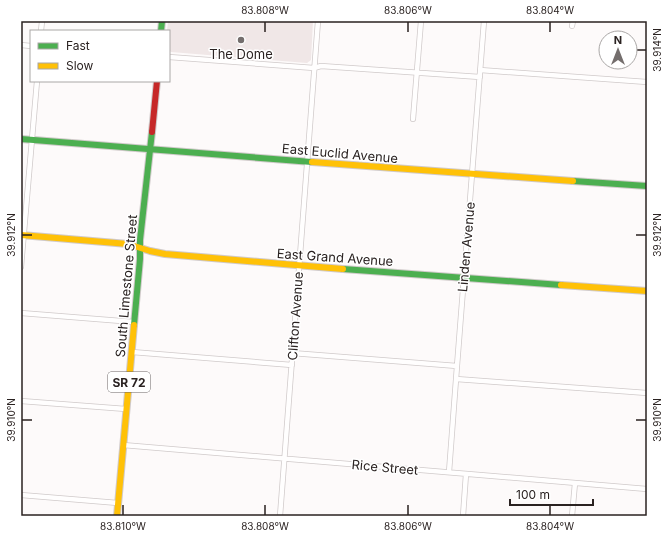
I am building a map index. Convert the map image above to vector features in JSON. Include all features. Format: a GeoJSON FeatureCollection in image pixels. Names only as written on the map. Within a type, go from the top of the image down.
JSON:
{"type":"FeatureCollection","features":[{"type":"Feature","properties":{"kind":"street","name":"Clifton Avenue"},"geometry":{"type":"LineString","coordinates":[[280,516],[318,21]]}},
{"type":"Feature","properties":{"kind":"street"},"geometry":{"type":"LineString","coordinates":[[413,119],[421,21]]}},
{"type":"Feature","properties":{"kind":"street","name":"Linden Avenue"},"geometry":{"type":"LineString","coordinates":[[449,472],[484,21]]}},
{"type":"Feature","properties":{"kind":"street"},"geometry":{"type":"LineString","coordinates":[[170,57],[314,68],[321,66],[480,77]]}},
{"type":"Feature","properties":{"kind":"street"},"geometry":{"type":"LineString","coordinates":[[480,70],[647,82]]}},
{"type":"Feature","properties":{"kind":"street"},"geometry":{"type":"LineString","coordinates":[[21,267],[22,235],[37,82]]}},
{"type":"Feature","properties":{"kind":"street","name":"South Limestone Street"},"geometry":{"type":"LineString","coordinates":[[117,516],[140,249],[157,82]]}},
{"type":"Feature","properties":{"kind":"street","name":"East Euclid Avenue"},"geometry":{"type":"LineString","coordinates":[[21,138],[472,174],[647,186]]}},
{"type":"Feature","properties":{"kind":"street","name":"East Grand Avenue"},"geometry":{"type":"LineString","coordinates":[[22,235],[128,244],[150,252],[165,254],[299,266],[647,291]]}},
{"type":"Feature","properties":{"kind":"street"},"geometry":{"type":"LineString","coordinates":[[21,313],[134,322]]}},
{"type":"Feature","properties":{"kind":"street"},"geometry":{"type":"LineString","coordinates":[[132,352],[292,365]]}},
{"type":"Feature","properties":{"kind":"street"},"geometry":{"type":"LineString","coordinates":[[292,353],[457,366]]}},
{"type":"Feature","properties":{"kind":"street"},"geometry":{"type":"LineString","coordinates":[[456,379],[647,393]]}},
{"type":"Feature","properties":{"kind":"street"},"geometry":{"type":"LineString","coordinates":[[21,400],[126,409]]}},
{"type":"Feature","properties":{"kind":"street","name":"Rice Street"},"geometry":{"type":"LineString","coordinates":[[123,445],[647,489]]}},
{"type":"Feature","properties":{"kind":"street"},"geometry":{"type":"LineString","coordinates":[[463,516],[466,474]]}},
{"type":"Feature","properties":{"kind":"street"},"geometry":{"type":"LineString","coordinates":[[572,516],[575,483]]}},
{"type":"Feature","properties":{"kind":"street"},"geometry":{"type":"LineString","coordinates":[[21,495],[118,503]]}},
{"type":"Feature","properties":{"kind":"shaded area","name":"The Dome"},"geometry":{"type":"Polygon","coordinates":[[[168,21],[313,21],[311,60],[307,63],[171,52],[170,30],[167,30],[168,21]]]}},
{"type":"Feature","properties":{"kind":"traffic: fast"},"geometry":{"type":"LineString","coordinates":[[161,30],[162,21]]}},
{"type":"Feature","properties":{"kind":"traffic: fast"},"geometry":{"type":"LineString","coordinates":[[134,325],[140,259],[140,240],[152,132]]}},
{"type":"Feature","properties":{"kind":"traffic: fast"},"geometry":{"type":"LineString","coordinates":[[21,139],[312,162]]}},
{"type":"Feature","properties":{"kind":"traffic: fast"},"geometry":{"type":"LineString","coordinates":[[573,181],[647,186]]}},
{"type":"Feature","properties":{"kind":"traffic: fast"},"geometry":{"type":"LineString","coordinates":[[343,269],[561,285]]}},
{"type":"Feature","properties":{"kind":"traffic: slow"},"geometry":{"type":"LineString","coordinates":[[312,162],[573,181]]}},
{"type":"Feature","properties":{"kind":"traffic: slow"},"geometry":{"type":"LineString","coordinates":[[21,235],[128,244],[165,254],[343,269]]}},
{"type":"Feature","properties":{"kind":"traffic: slow"},"geometry":{"type":"LineString","coordinates":[[561,285],[647,291]]}},
{"type":"Feature","properties":{"kind":"traffic: slow"},"geometry":{"type":"LineString","coordinates":[[117,516],[134,325]]}},
{"type":"Feature","properties":{"kind":"traffic: jam"},"geometry":{"type":"LineString","coordinates":[[152,132],[157,82]]}},
{"type":"Feature","properties":{"kind":"place","name":"The Dome"},"geometry":{"type":"Point","coordinates":[241,40]}}]}
